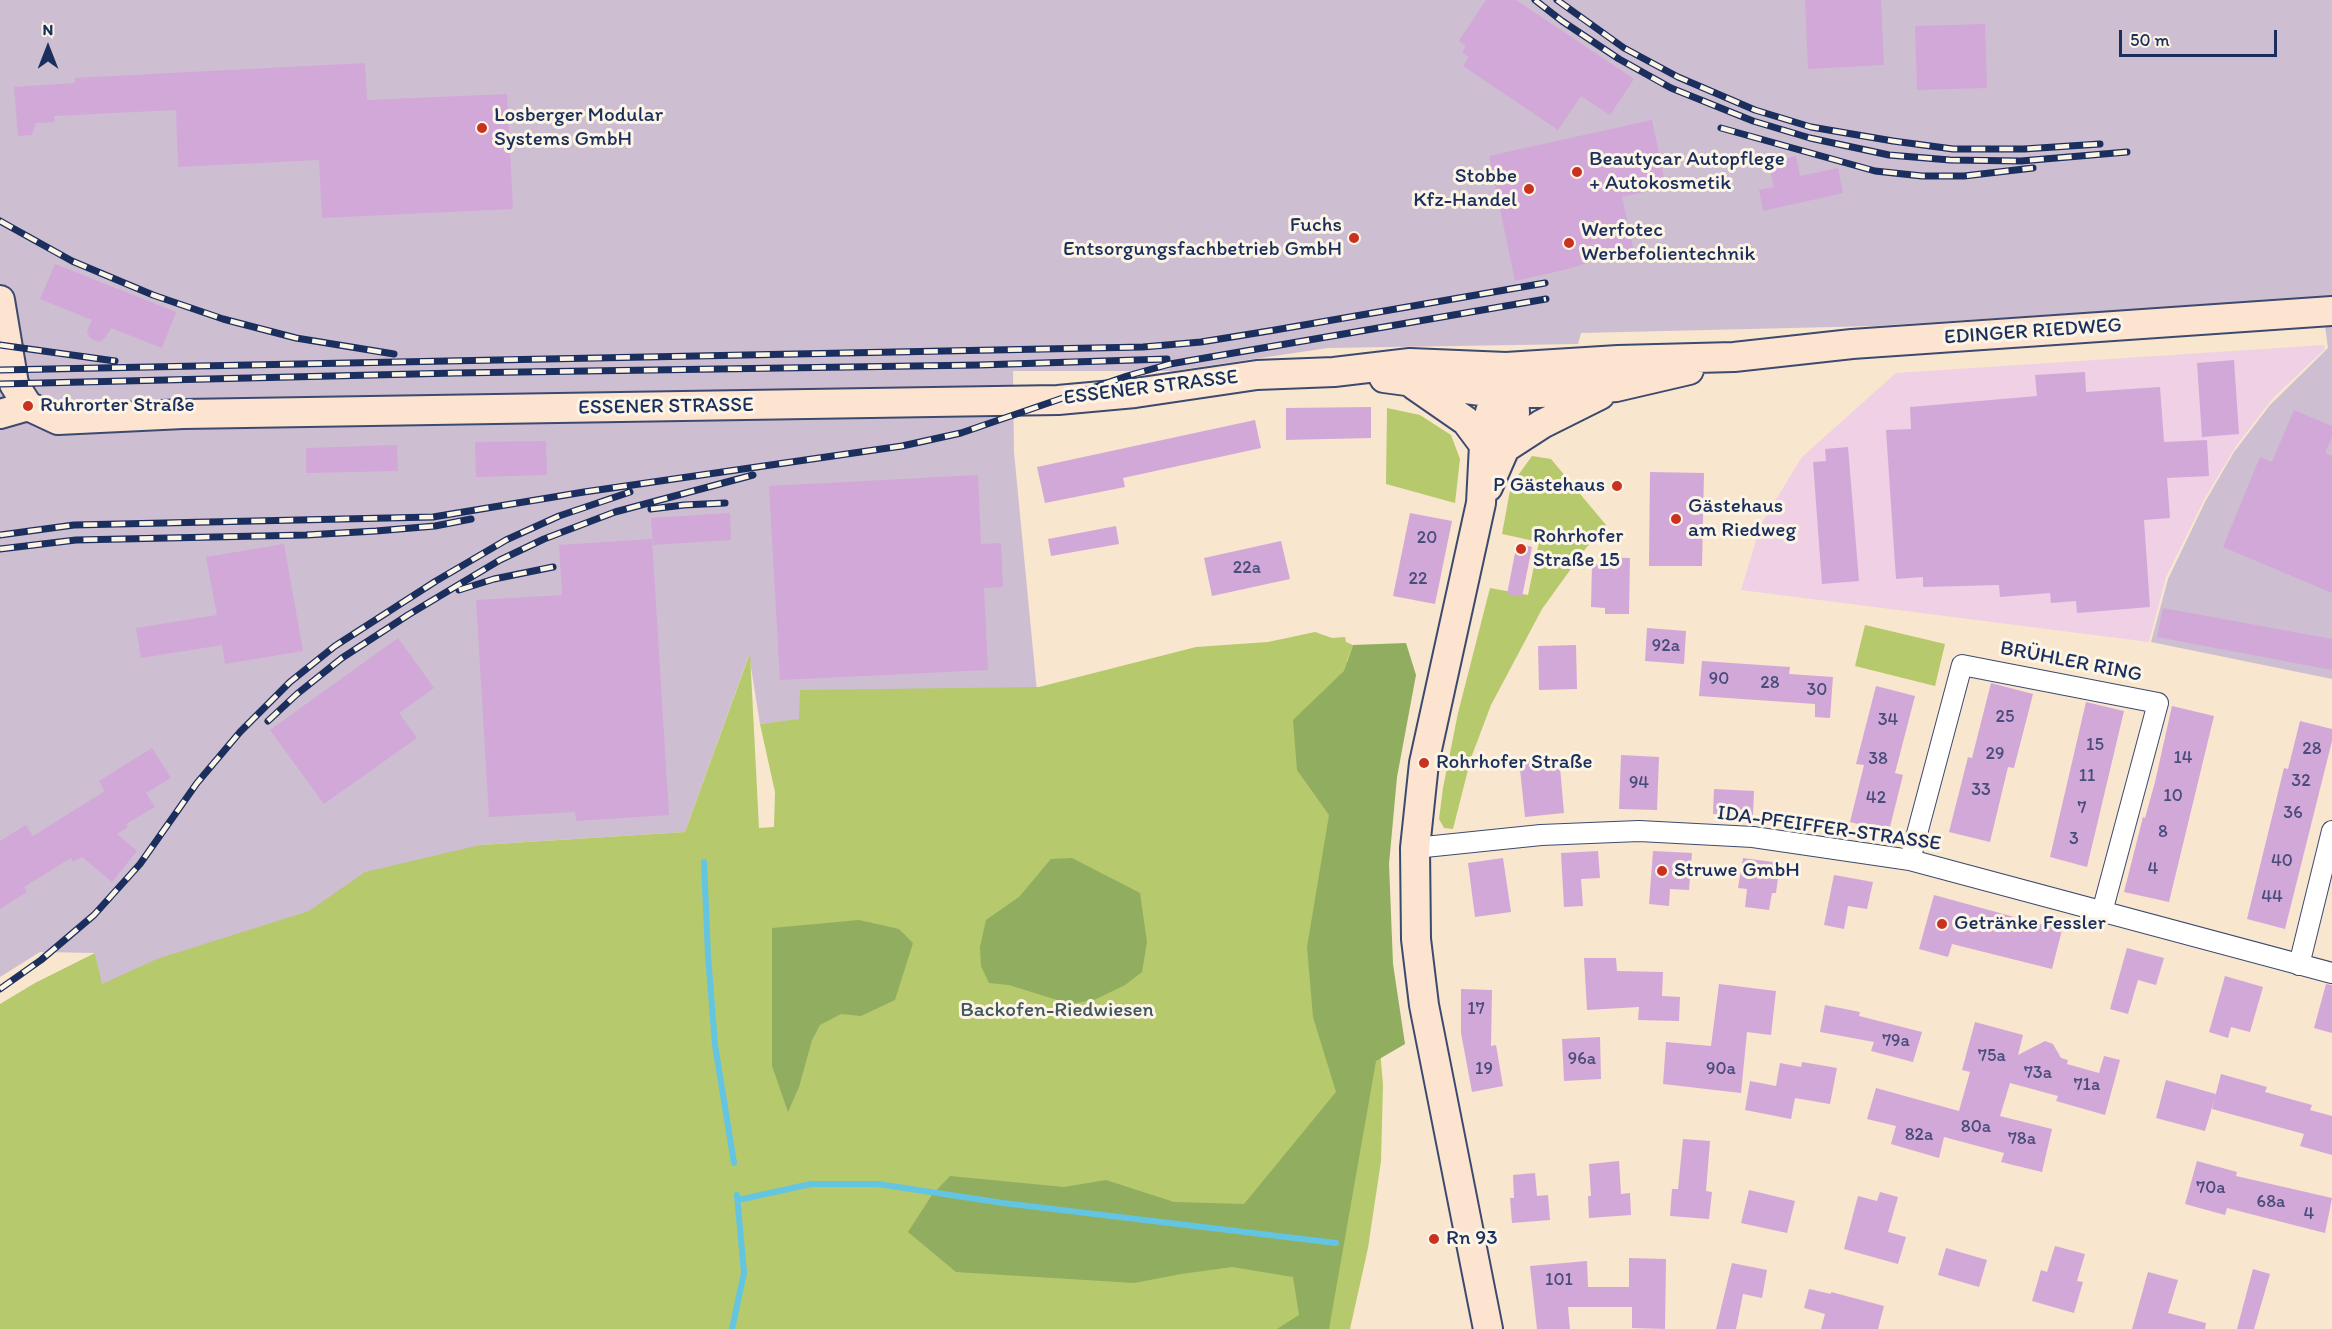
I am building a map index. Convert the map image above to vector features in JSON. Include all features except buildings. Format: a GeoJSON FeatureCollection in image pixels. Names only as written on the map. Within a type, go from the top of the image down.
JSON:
{"type":"FeatureCollection","features":[{"type":"Feature","properties":{"kind":"main road"},"geometry":{"type":"LineString","coordinates":[[0,300],[10,370],[14,384],[28,406],[0,414]]}},
{"type":"Feature","properties":{"kind":"main road","name":"EDINGER RIEDWEG"},"geometry":{"type":"LineString","coordinates":[[1505,384],[1618,360],[1734,357],[1852,344],[2332,311]]}},
{"type":"Feature","properties":{"kind":"main road","name":"EDINGER RIEDWEG"},"geometry":{"type":"LineString","coordinates":[[1505,384],[1616,387],[1734,357]]}},
{"type":"Feature","properties":{"kind":"main road","name":"ESSENER STRASSE"},"geometry":{"type":"LineString","coordinates":[[28,406],[58,420],[84,420],[183,414],[1035,400],[1135,393],[1257,375],[1334,372],[1410,363],[1505,384]]}},
{"type":"Feature","properties":{"kind":"main road","name":"ESSENER STRASSE"},"geometry":{"type":"LineString","coordinates":[[1334,372],[1409,382],[1505,384]]}},
{"type":"Feature","properties":{"kind":"main road"},"geometry":{"type":"LineString","coordinates":[[1409,382],[1466,421],[1495,446]]}},
{"type":"Feature","properties":{"kind":"main road"},"geometry":{"type":"LineString","coordinates":[[1488,1329],[1424,1005],[1416,939],[1415,848],[1424,763],[1495,446],[1505,384]]}},
{"type":"Feature","properties":{"kind":"main road"},"geometry":{"type":"LineString","coordinates":[[1495,446],[1616,387]]}},
{"type":"Feature","properties":{"kind":"street","name":"BRÜHLER RING"},"geometry":{"type":"LineString","coordinates":[[1910,860],[1962,665],[2158,704],[2102,912]]}},
{"type":"Feature","properties":{"kind":"street","name":"IDA-PFEIFFER-STRASSE"},"geometry":{"type":"LineString","coordinates":[[1415,848],[1541,835],[1638,831],[1754,837],[1910,860],[2332,973]]}},
{"type":"Feature","properties":{"kind":"street"},"geometry":{"type":"LineString","coordinates":[[2299,965],[2332,831]]}},
{"type":"Feature","properties":{"kind":"shaded area"},"geometry":{"type":"Polygon","coordinates":[[[0,0],[2332,0],[2332,679],[2151,642],[2168,579],[2205,502],[2234,452],[2270,405],[2328,348],[2321,297],[1875,326],[1581,333],[1578,344],[1328,348],[1172,371],[1013,371],[1014,452],[1037,692],[760,724],[749,655],[685,832],[480,845],[240,958],[103,992],[95,953],[40,952],[0,977],[0,0]]]}},
{"type":"Feature","properties":{"kind":"shaded area"},"geometry":{"type":"Polygon","coordinates":[[[2324,345],[2325,349],[2273,398],[2236,446],[2205,498],[2166,577],[2149,642],[1741,590],[1761,524],[1802,457],[1896,373],[2324,345]]]}},
{"type":"Feature","properties":{"kind":"green space"},"geometry":{"type":"Polygon","coordinates":[[[1387,408],[1420,415],[1451,435],[1460,459],[1455,503],[1386,484],[1387,408]]]}},
{"type":"Feature","properties":{"kind":"green space"},"geometry":{"type":"Polygon","coordinates":[[[1532,456],[1551,459],[1606,525],[1586,548],[1542,609],[1491,705],[1471,758],[1453,829],[1444,828],[1439,819],[1443,788],[1458,713],[1490,588],[1528,595],[1539,542],[1502,534],[1511,485],[1532,456]]]}},
{"type":"Feature","properties":{"kind":"green space"},"geometry":{"type":"Polygon","coordinates":[[[1865,625],[1945,644],[1935,686],[1855,666],[1865,625]]]}},
{"type":"Feature","properties":{"kind":"green space","name":"Backofen-Riedwiesen"},"geometry":{"type":"Polygon","coordinates":[[[1315,632],[1332,638],[1345,637],[1346,642],[1353,645],[1347,661],[1383,1085],[1381,1161],[1368,1248],[1350,1329],[0,1329],[0,1004],[35,983],[95,953],[102,984],[157,959],[309,911],[365,872],[480,845],[685,832],[750,653],[759,828],[774,827],[775,792],[760,724],[799,719],[800,690],[1039,687],[1196,647],[1268,642],[1315,632]]]}},
{"type":"Feature","properties":{"kind":"green space"},"geometry":{"type":"Polygon","coordinates":[[[1406,643],[1416,675],[1397,777],[1389,864],[1393,964],[1405,1044],[1376,1061],[1329,1329],[1277,1329],[1299,1315],[1293,1277],[1232,1267],[1134,1283],[956,1272],[908,1232],[932,1195],[950,1176],[1064,1187],[1106,1180],[1174,1202],[1244,1204],[1336,1092],[1313,1017],[1307,947],[1329,815],[1297,770],[1293,720],[1344,671],[1353,645],[1406,643]]]}},
{"type":"Feature","properties":{"kind":"green space"},"geometry":{"type":"Polygon","coordinates":[[[1072,858],[1140,893],[1147,942],[1142,972],[1125,985],[1094,1000],[1070,1004],[1009,985],[989,983],[981,966],[980,947],[986,920],[1019,897],[1051,859],[1072,858]]]}},
{"type":"Feature","properties":{"kind":"green space"},"geometry":{"type":"Polygon","coordinates":[[[859,920],[899,929],[913,943],[895,1000],[861,1016],[841,1014],[820,1025],[812,1040],[799,1087],[788,1112],[772,1066],[772,928],[859,920]]]}},
{"type":"Feature","properties":{"kind":"waterway"},"geometry":{"type":"LineString","coordinates":[[704,862],[715,1045],[734,1163]]}},
{"type":"Feature","properties":{"kind":"waterway"},"geometry":{"type":"LineString","coordinates":[[738,1200],[811,1184],[878,1184],[1003,1203],[1336,1243]]}},
{"type":"Feature","properties":{"kind":"waterway"},"geometry":{"type":"LineString","coordinates":[[732,1329],[744,1273],[737,1195]]}},
{"type":"Feature","properties":{"kind":"railway"},"geometry":{"type":"LineString","coordinates":[[1535,0],[1619,59],[1671,88],[1753,121],[1810,138],[1889,155],[1950,160],[2021,161],[2127,152]]}},
{"type":"Feature","properties":{"kind":"railway"},"geometry":{"type":"LineString","coordinates":[[1557,0],[1624,48],[1678,77],[1755,110],[1811,127],[1953,149],[2024,149],[2100,144]]}},
{"type":"Feature","properties":{"kind":"railway"},"geometry":{"type":"LineString","coordinates":[[1721,128],[1875,171],[1922,176],[1964,176],[2033,168]]}},
{"type":"Feature","properties":{"kind":"railway"},"geometry":{"type":"LineString","coordinates":[[0,221],[72,261],[153,295],[223,319],[296,338],[394,354]]}},
{"type":"Feature","properties":{"kind":"railway"},"geometry":{"type":"LineString","coordinates":[[0,370],[1143,347],[1201,342],[1545,283]]}},
{"type":"Feature","properties":{"kind":"railway"},"geometry":{"type":"LineString","coordinates":[[0,535],[74,525],[433,517],[584,492],[902,446],[961,433],[1127,376],[1170,364],[1546,299]]}},
{"type":"Feature","properties":{"kind":"railway"},"geometry":{"type":"LineString","coordinates":[[0,345],[115,361]]}},
{"type":"Feature","properties":{"kind":"railway"},"geometry":{"type":"LineString","coordinates":[[0,384],[456,373],[979,365],[1167,359]]}},
{"type":"Feature","properties":{"kind":"railway"},"geometry":{"type":"LineString","coordinates":[[268,721],[342,658],[500,560],[544,539],[615,512],[753,475]]}},
{"type":"Feature","properties":{"kind":"railway"},"geometry":{"type":"LineString","coordinates":[[0,989],[41,960],[94,915],[140,864],[197,783],[240,732],[290,682],[335,646],[436,581],[506,540],[559,516],[630,492]]}},
{"type":"Feature","properties":{"kind":"railway"},"geometry":{"type":"LineString","coordinates":[[651,509],[725,503]]}},
{"type":"Feature","properties":{"kind":"railway"},"geometry":{"type":"LineString","coordinates":[[0,549],[76,540],[306,535],[376,531],[435,526],[471,519]]}},
{"type":"Feature","properties":{"kind":"railway"},"geometry":{"type":"LineString","coordinates":[[459,590],[494,579],[553,567]]}},
{"type":"Feature","properties":{"kind":"place","name":"Losberger Modular Systems GmbH"},"geometry":{"type":"Point","coordinates":[482,128]}},
{"type":"Feature","properties":{"kind":"place","name":"Beautycar Autopflege + Autokosmetik"},"geometry":{"type":"Point","coordinates":[1577,172]}},
{"type":"Feature","properties":{"kind":"place","name":"Stobbe Kfz-Handel"},"geometry":{"type":"Point","coordinates":[1529,189]}},
{"type":"Feature","properties":{"kind":"place","name":"Fuchs Entsorgungsfachbetrieb GmbH"},"geometry":{"type":"Point","coordinates":[1354,238]}},
{"type":"Feature","properties":{"kind":"place","name":"Werfotec Werbefolientechnik"},"geometry":{"type":"Point","coordinates":[1569,243]}},
{"type":"Feature","properties":{"kind":"place","name":"Ruhrorter Straße"},"geometry":{"type":"Point","coordinates":[28,406]}},
{"type":"Feature","properties":{"kind":"place","name":"P Gästehaus"},"geometry":{"type":"Point","coordinates":[1617,486]}},
{"type":"Feature","properties":{"kind":"place","name":"Gästehaus am Riedweg"},"geometry":{"type":"Point","coordinates":[1676,519]}},
{"type":"Feature","properties":{"kind":"place","name":"Rohrhofer Straße 15"},"geometry":{"type":"Point","coordinates":[1521,549]}},
{"type":"Feature","properties":{"kind":"place","name":"Rohrhofer Straße"},"geometry":{"type":"Point","coordinates":[1424,763]}},
{"type":"Feature","properties":{"kind":"place","name":"Struwe GmbH"},"geometry":{"type":"Point","coordinates":[1662,871]}},
{"type":"Feature","properties":{"kind":"place","name":"Getränke Fessler"},"geometry":{"type":"Point","coordinates":[1942,924]}},
{"type":"Feature","properties":{"kind":"place","name":"Rn 93"},"geometry":{"type":"Point","coordinates":[1434,1239]}}]}
